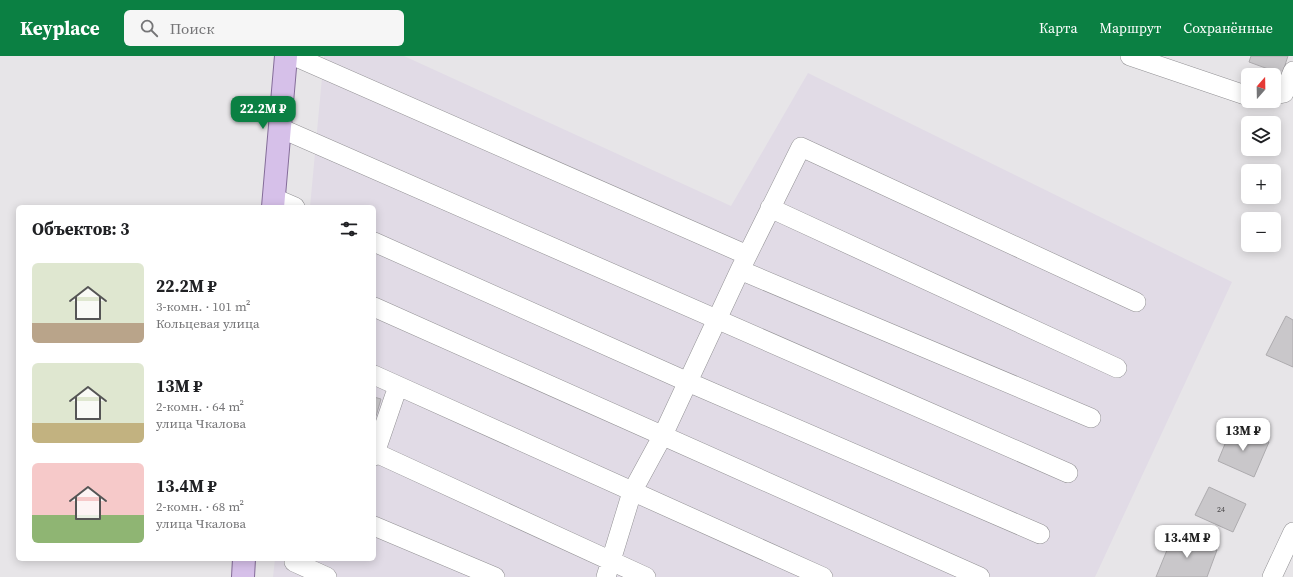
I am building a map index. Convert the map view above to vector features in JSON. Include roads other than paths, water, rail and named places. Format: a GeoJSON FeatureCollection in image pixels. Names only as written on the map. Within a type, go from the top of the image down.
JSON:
{"type":"FeatureCollection","features":[{"type":"Feature","properties":{"kind":"main road"},"geometry":{"type":"LineString","coordinates":[[274,202],[286,56]]}},
{"type":"Feature","properties":{"kind":"main road"},"geometry":{"type":"LineString","coordinates":[[243,577],[244,561]]}},
{"type":"Feature","properties":{"kind":"street"},"geometry":{"type":"LineString","coordinates":[[294,56],[743,263],[1091,418]]}},
{"type":"Feature","properties":{"kind":"street"},"geometry":{"type":"LineString","coordinates":[[1130,56],[1241,94]]}},
{"type":"Feature","properties":{"kind":"street"},"geometry":{"type":"LineString","coordinates":[[1281,94],[1284,93],[1293,71]]}},
{"type":"Feature","properties":{"kind":"street"},"geometry":{"type":"LineString","coordinates":[[280,128],[1068,473]]}},
{"type":"Feature","properties":{"kind":"street"},"geometry":{"type":"LineString","coordinates":[[608,569],[632,492],[663,436],[743,263],[801,147],[1136,302]]}},
{"type":"Feature","properties":{"kind":"street"},"geometry":{"type":"LineString","coordinates":[[274,202],[287,205]]}},
{"type":"Feature","properties":{"kind":"street"},"geometry":{"type":"LineString","coordinates":[[770,208],[1117,368]]}},
{"type":"Feature","properties":{"kind":"street"},"geometry":{"type":"LineString","coordinates":[[376,243],[688,382],[1040,534]]}},
{"type":"Feature","properties":{"kind":"street"},"geometry":{"type":"LineString","coordinates":[[376,308],[980,577]]}},
{"type":"Feature","properties":{"kind":"street"},"geometry":{"type":"LineString","coordinates":[[376,376],[823,577]]}},
{"type":"Feature","properties":{"kind":"street"},"geometry":{"type":"LineString","coordinates":[[376,451],[398,386]]}},
{"type":"Feature","properties":{"kind":"street"},"geometry":{"type":"LineString","coordinates":[[376,454],[608,569],[646,577]]}},
{"type":"Feature","properties":{"kind":"street"},"geometry":{"type":"LineString","coordinates":[[376,527],[495,577]]}},
{"type":"Feature","properties":{"kind":"street"},"geometry":{"type":"LineString","coordinates":[[1272,577],[1293,532]]}},
{"type":"Feature","properties":{"kind":"street"},"geometry":{"type":"LineString","coordinates":[[293,566],[327,577]]}}]}
